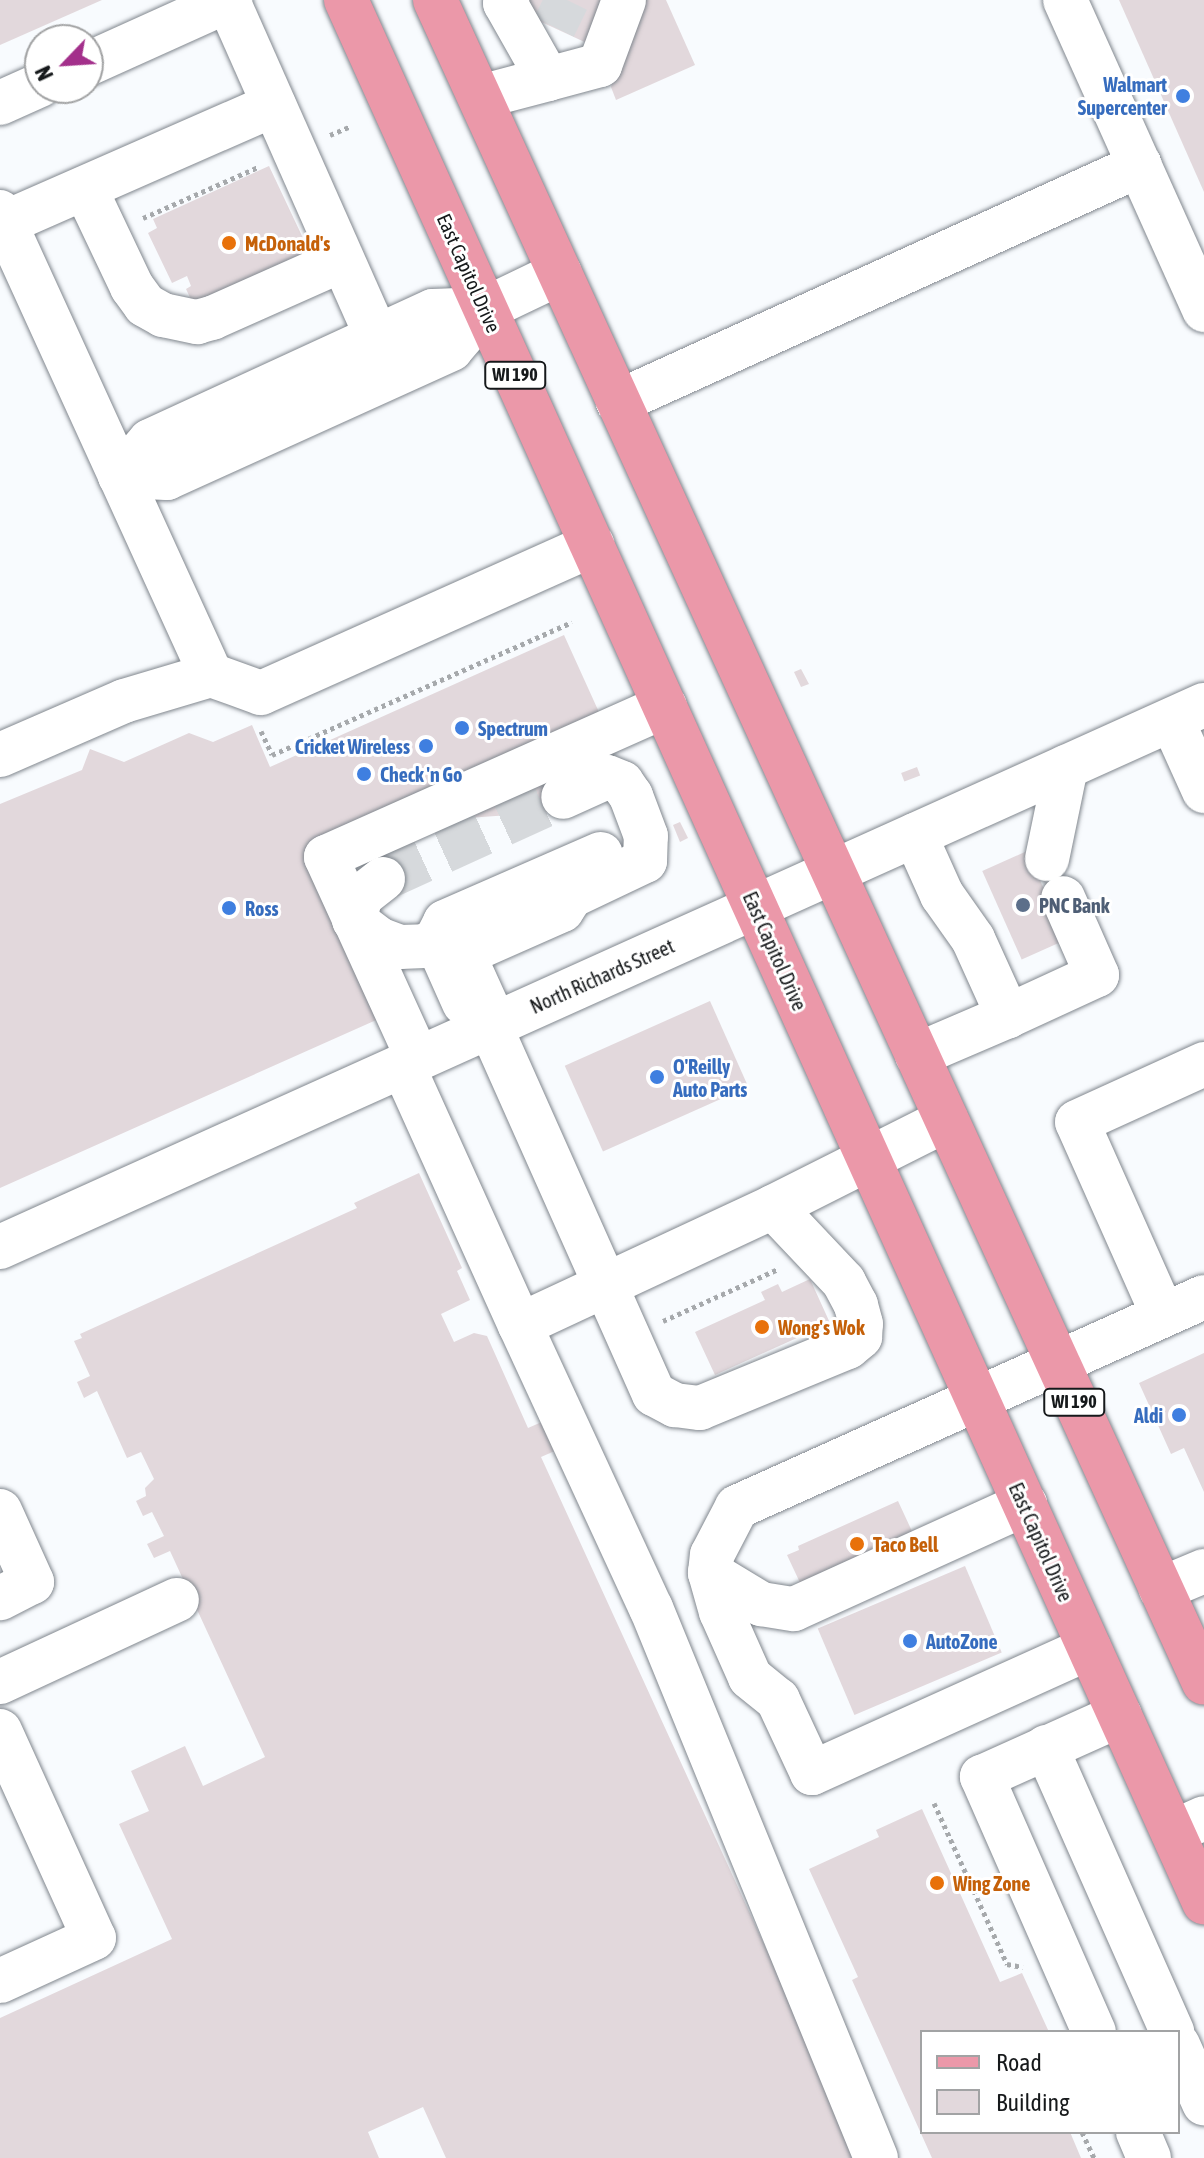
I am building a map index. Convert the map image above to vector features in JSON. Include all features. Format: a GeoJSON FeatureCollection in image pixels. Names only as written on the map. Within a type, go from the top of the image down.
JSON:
{"type":"FeatureCollection","features":[{"type":"Feature","properties":{"kind":"main road","name":"East Capitol Drive"},"geometry":{"type":"LineString","coordinates":[[346,0],[1089,1648],[1120,1715],[1188,1825],[1204,1902]]}},
{"type":"Feature","properties":{"kind":"main road","name":"WI 190"},"geometry":{"type":"LineString","coordinates":[[435,0],[1204,1683]]}},
{"type":"Feature","properties":{"kind":"street"},"geometry":{"type":"LineString","coordinates":[[507,0],[505,3],[546,55],[600,65],[624,0]]}},
{"type":"Feature","properties":{"kind":"street"},"geometry":{"type":"LineString","coordinates":[[1065,0],[1204,310]]}},
{"type":"Feature","properties":{"kind":"street"},"geometry":{"type":"LineString","coordinates":[[104,57],[229,1],[377,337]]}},
{"type":"Feature","properties":{"kind":"street"},"geometry":{"type":"LineString","coordinates":[[480,97],[546,55]]}},
{"type":"Feature","properties":{"kind":"street"},"geometry":{"type":"LineString","coordinates":[[0,103],[24,92]]}},
{"type":"Feature","properties":{"kind":"street"},"geometry":{"type":"LineString","coordinates":[[211,675],[2,220],[274,105]]}},
{"type":"Feature","properties":{"kind":"street"},"geometry":{"type":"LineString","coordinates":[[618,402],[1140,165]]}},
{"type":"Feature","properties":{"kind":"street"},"geometry":{"type":"LineString","coordinates":[[98,182],[131,223],[149,263],[153,309]]}},
{"type":"Feature","properties":{"kind":"street"},"geometry":{"type":"LineString","coordinates":[[98,182],[132,287],[163,315],[197,322],[342,260]]}},
{"type":"Feature","properties":{"kind":"street"},"geometry":{"type":"LineString","coordinates":[[120,476],[150,441],[433,311],[485,309],[560,273]]}},
{"type":"Feature","properties":{"kind":"street"},"geometry":{"type":"LineString","coordinates":[[120,476],[167,478],[451,349],[485,309]]}},
{"type":"Feature","properties":{"kind":"street"},"geometry":{"type":"LineString","coordinates":[[0,755],[124,701],[211,675],[261,693],[592,545]]}},
{"type":"Feature","properties":{"kind":"street"},"geometry":{"type":"LineString","coordinates":[[665,706],[326,857],[520,1325],[651,1608],[876,2158]]}},
{"type":"Feature","properties":{"kind":"street"},"geometry":{"type":"LineString","coordinates":[[1188,713],[1204,791]]}},
{"type":"Feature","properties":{"kind":"street","name":"North Richards Street"},"geometry":{"type":"LineString","coordinates":[[0,1247],[1188,713]]}},
{"type":"Feature","properties":{"kind":"street"},"geometry":{"type":"LineString","coordinates":[[917,1055],[1097,975],[1055,879],[1066,767]]}},
{"type":"Feature","properties":{"kind":"street"},"geometry":{"type":"LineString","coordinates":[[487,1027],[470,969],[469,959],[476,948],[562,910],[571,896],[636,851],[646,836],[631,796],[622,783],[607,777],[563,797]]}},
{"type":"Feature","properties":{"kind":"street"},"geometry":{"type":"LineString","coordinates":[[915,835],[942,895],[973,939],[1008,1016]]}},
{"type":"Feature","properties":{"kind":"street"},"geometry":{"type":"LineString","coordinates":[[354,920],[381,940],[400,947],[425,946],[436,940],[445,922],[636,851]]}},
{"type":"Feature","properties":{"kind":"street"},"geometry":{"type":"LineString","coordinates":[[354,920],[361,896],[383,879]]}},
{"type":"Feature","properties":{"kind":"street"},"geometry":{"type":"LineString","coordinates":[[436,940],[487,1027],[608,1284],[654,1394],[675,1405],[700,1408],[848,1347],[860,1337],[861,1324],[856,1305],[844,1282],[773,1207]]}},
{"type":"Feature","properties":{"kind":"street"},"geometry":{"type":"LineString","coordinates":[[1163,1315],[1077,1122],[1204,1064]]}},
{"type":"Feature","properties":{"kind":"street"},"geometry":{"type":"LineString","coordinates":[[520,1325],[773,1207],[946,1120]]}},
{"type":"Feature","properties":{"kind":"street"},"geometry":{"type":"LineString","coordinates":[[1089,1648],[812,1773],[778,1700],[750,1677],[721,1612],[710,1573],[712,1555],[737,1507],[1204,1297]]}},
{"type":"Feature","properties":{"kind":"street"},"geometry":{"type":"LineString","coordinates":[[710,1573],[761,1604],[794,1609],[1025,1504]]}},
{"type":"Feature","properties":{"kind":"street"},"geometry":{"type":"LineString","coordinates":[[0,1511],[32,1582],[0,1598]]}},
{"type":"Feature","properties":{"kind":"street"},"geometry":{"type":"LineString","coordinates":[[1161,1589],[1204,1571]]}},
{"type":"Feature","properties":{"kind":"street"},"geometry":{"type":"LineString","coordinates":[[0,1682],[177,1600]]}},
{"type":"Feature","properties":{"kind":"street"},"geometry":{"type":"LineString","coordinates":[[1093,2030],[982,1777],[1120,1715]]}},
{"type":"Feature","properties":{"kind":"street"},"geometry":{"type":"LineString","coordinates":[[0,1731],[94,1938],[0,1981]]}},
{"type":"Feature","properties":{"kind":"street"},"geometry":{"type":"LineString","coordinates":[[1046,1747],[1171,2030]]}},
{"type":"Feature","properties":{"kind":"street"},"geometry":{"type":"LineString","coordinates":[[1180,2049],[1204,2103]]}},
{"type":"Feature","properties":{"kind":"street"},"geometry":{"type":"LineString","coordinates":[[1139,2134],[1149,2158]]}},
{"type":"Feature","properties":{"kind":"path"},"geometry":{"type":"LineString","coordinates":[[131,223],[273,161]]}},
{"type":"Feature","properties":{"kind":"path"},"geometry":{"type":"LineString","coordinates":[[630,1336],[799,1260],[809,1247]]}},
{"type":"Feature","properties":{"kind":"path"},"geometry":{"type":"LineString","coordinates":[[934,1803],[1007,1964],[1030,1969]]}},
{"type":"Feature","properties":{"kind":"path"},"geometry":{"type":"LineString","coordinates":[[1083,2134],[1094,2158]]}},
{"type":"Feature","properties":{"kind":"building"},"geometry":{"type":"Polygon","coordinates":[[[0,0],[102,0],[48,24],[24,24],[24,34],[0,45],[0,0]]]}},
{"type":"Feature","properties":{"kind":"building"},"geometry":{"type":"Polygon","coordinates":[[[528,0],[611,0],[591,45],[522,13],[528,0]]]}},
{"type":"Feature","properties":{"kind":"building"},"geometry":{"type":"Polygon","coordinates":[[[633,0],[666,0],[695,65],[616,100],[611,87],[633,0]]]}},
{"type":"Feature","properties":{"kind":"building","name":"Walmart Supercenter"},"geometry":{"type":"Polygon","coordinates":[[[1119,0],[1204,0],[1204,192],[1119,0]]]}},
{"type":"Feature","properties":{"kind":"building","name":"McDonald's"},"geometry":{"type":"Polygon","coordinates":[[[269,166],[310,253],[194,306],[186,289],[191,286],[187,276],[172,283],[148,233],[157,228],[153,219],[269,166]]]}},
{"type":"Feature","properties":{"kind":"building"},"geometry":{"type":"Polygon","coordinates":[[[564,635],[603,721],[309,852],[383,1017],[0,1188],[0,804],[82,770],[90,749],[124,762],[189,733],[213,742],[252,725],[270,767],[564,635]]]}},
{"type":"Feature","properties":{"kind":"building"},"geometry":{"type":"Polygon","coordinates":[[[801,669],[809,684],[801,687],[794,672],[801,669]]]}},
{"type":"Feature","properties":{"kind":"building"},"geometry":{"type":"Polygon","coordinates":[[[566,758],[570,811],[353,826],[350,773],[566,758]]]}},
{"type":"Feature","properties":{"kind":"building"},"geometry":{"type":"Polygon","coordinates":[[[917,767],[920,775],[904,781],[901,773],[917,767]]]}},
{"type":"Feature","properties":{"kind":"building"},"geometry":{"type":"Polygon","coordinates":[[[680,822],[688,838],[680,842],[673,825],[680,822]]]}},
{"type":"Feature","properties":{"kind":"building","name":"PNC Bank"},"geometry":{"type":"Polygon","coordinates":[[[1027,851],[1066,940],[1022,960],[982,871],[1027,851]]]}},
{"type":"Feature","properties":{"kind":"building","name":"O'Reilly Auto Parts"},"geometry":{"type":"Polygon","coordinates":[[[710,1001],[748,1087],[603,1152],[565,1066],[710,1001]]]}},
{"type":"Feature","properties":{"kind":"building"},"geometry":{"type":"Polygon","coordinates":[[[419,1173],[462,1268],[457,1271],[470,1300],[441,1314],[454,1342],[474,1333],[487,1336],[528,1428],[544,1421],[557,1450],[541,1457],[862,2158],[446,2158],[423,2107],[368,2132],[379,2158],[0,2158],[0,2018],[172,1939],[119,1824],[149,1811],[131,1771],[185,1746],[203,1786],[265,1757],[170,1551],[154,1558],[147,1544],[164,1536],[152,1512],[143,1516],[136,1501],[146,1496],[145,1488],[154,1479],[141,1452],[127,1458],[97,1391],[84,1398],[77,1382],[90,1376],[74,1341],[82,1338],[80,1334],[357,1208],[354,1203],[419,1173]]]}},
{"type":"Feature","properties":{"kind":"building","name":"Wong's Wok"},"geometry":{"type":"Polygon","coordinates":[[[810,1279],[830,1323],[715,1375],[695,1332],[765,1300],[761,1292],[778,1284],[782,1292],[810,1279]]]}},
{"type":"Feature","properties":{"kind":"building","name":"Aldi"},"geometry":{"type":"Polygon","coordinates":[[[1204,1353],[1204,1492],[1184,1448],[1171,1454],[1139,1383],[1204,1353]]]}},
{"type":"Feature","properties":{"kind":"building","name":"Taco Bell"},"geometry":{"type":"Polygon","coordinates":[[[898,1501],[917,1542],[802,1587],[787,1555],[799,1550],[798,1546],[898,1501]]]}},
{"type":"Feature","properties":{"kind":"building","name":"AutoZone"},"geometry":{"type":"Polygon","coordinates":[[[965,1566],[1002,1653],[854,1715],[818,1629],[965,1566]]]}},
{"type":"Feature","properties":{"kind":"building"},"geometry":{"type":"Polygon","coordinates":[[[922,1809],[1000,1982],[1022,1973],[1048,2030],[920,2030],[920,2131],[852,1980],[858,1977],[809,1869],[879,1837],[876,1830],[922,1809]]]}},
{"type":"Feature","properties":{"kind":"building"},"geometry":{"type":"Polygon","coordinates":[[[921,2134],[1071,2134],[1081,2158],[932,2158],[921,2134]]]}},
{"type":"Feature","properties":{"kind":"tunnel"},"geometry":{"type":"LineString","coordinates":[[554,27],[567,0]]}},
{"type":"Feature","properties":{"kind":"tunnel"},"geometry":{"type":"LineString","coordinates":[[383,879],[563,797]]}},
{"type":"Feature","properties":{"kind":"place","name":"Walmart Supercenter"},"geometry":{"type":"Point","coordinates":[1183,96]}},
{"type":"Feature","properties":{"kind":"place","name":"McDonald's"},"geometry":{"type":"Point","coordinates":[229,243]}},
{"type":"Feature","properties":{"kind":"place","name":"Spectrum"},"geometry":{"type":"Point","coordinates":[462,728]}},
{"type":"Feature","properties":{"kind":"place","name":"Cricket Wireless"},"geometry":{"type":"Point","coordinates":[426,746]}},
{"type":"Feature","properties":{"kind":"place","name":"Check 'n Go"},"geometry":{"type":"Point","coordinates":[364,774]}},
{"type":"Feature","properties":{"kind":"place","name":"PNC Bank"},"geometry":{"type":"Point","coordinates":[1023,905]}},
{"type":"Feature","properties":{"kind":"place","name":"Ross"},"geometry":{"type":"Point","coordinates":[229,908]}},
{"type":"Feature","properties":{"kind":"place","name":"O'Reilly Auto Parts"},"geometry":{"type":"Point","coordinates":[657,1077]}},
{"type":"Feature","properties":{"kind":"place","name":"Wong's Wok"},"geometry":{"type":"Point","coordinates":[762,1327]}},
{"type":"Feature","properties":{"kind":"place","name":"Aldi"},"geometry":{"type":"Point","coordinates":[1179,1415]}},
{"type":"Feature","properties":{"kind":"place","name":"Taco Bell"},"geometry":{"type":"Point","coordinates":[857,1544]}},
{"type":"Feature","properties":{"kind":"place","name":"AutoZone"},"geometry":{"type":"Point","coordinates":[910,1641]}},
{"type":"Feature","properties":{"kind":"place","name":"Wing Zone"},"geometry":{"type":"Point","coordinates":[937,1883]}}]}
